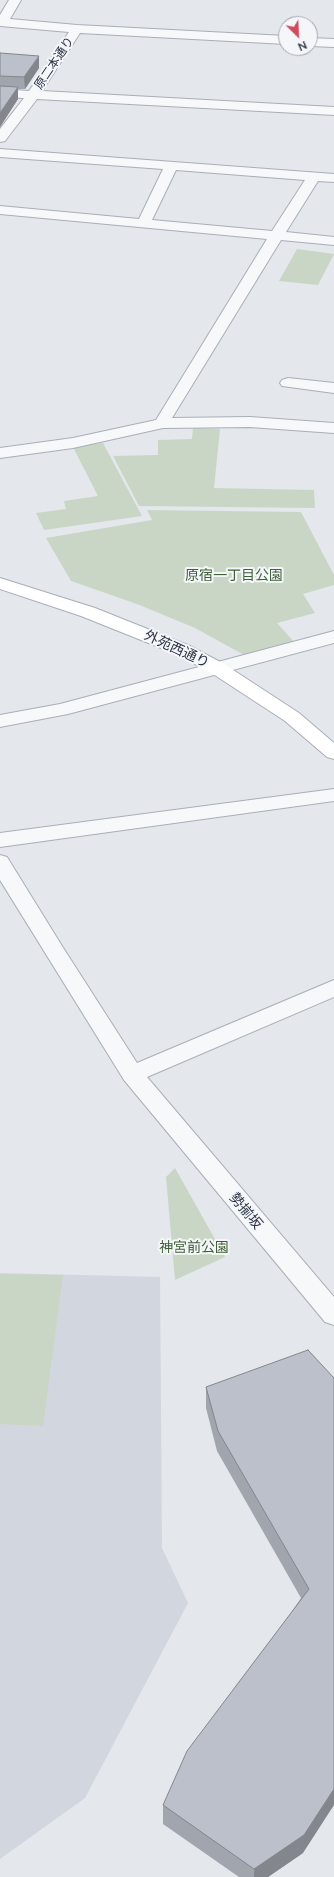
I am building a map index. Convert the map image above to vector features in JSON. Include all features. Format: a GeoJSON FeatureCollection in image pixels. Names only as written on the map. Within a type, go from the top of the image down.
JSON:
{"type":"FeatureCollection","features":[{"type":"Feature","properties":{"kind":"main road","name":"外苑西通り"},"geometry":{"type":"LineString","coordinates":[[0,583],[115,622],[183,650],[217,668],[292,717],[334,753]]}},
{"type":"Feature","properties":{"kind":"street","name":"原二本通り"},"geometry":{"type":"LineString","coordinates":[[0,138],[33,95],[77,29],[1,22],[15,0]]}},
{"type":"Feature","properties":{"kind":"street"},"geometry":{"type":"LineString","coordinates":[[77,29],[278,40]]}},
{"type":"Feature","properties":{"kind":"street"},"geometry":{"type":"LineString","coordinates":[[318,42],[334,43]]}},
{"type":"Feature","properties":{"kind":"street"},"geometry":{"type":"LineString","coordinates":[[0,93],[334,111]]}},
{"type":"Feature","properties":{"kind":"street"},"geometry":{"type":"LineString","coordinates":[[0,153],[334,178]]}},
{"type":"Feature","properties":{"kind":"street"},"geometry":{"type":"LineString","coordinates":[[144,223],[171,166]]}},
{"type":"Feature","properties":{"kind":"street"},"geometry":{"type":"LineString","coordinates":[[163,422],[164,418],[314,176]]}},
{"type":"Feature","properties":{"kind":"street"},"geometry":{"type":"LineString","coordinates":[[0,210],[334,241]]}},
{"type":"Feature","properties":{"kind":"street"},"geometry":{"type":"LineString","coordinates":[[288,383],[334,387]]}},
{"type":"Feature","properties":{"kind":"street"},"geometry":{"type":"LineString","coordinates":[[0,453],[73,443],[163,422],[250,422],[334,428]]}},
{"type":"Feature","properties":{"kind":"street"},"geometry":{"type":"LineString","coordinates":[[0,721],[61,710],[334,637]]}},
{"type":"Feature","properties":{"kind":"street"},"geometry":{"type":"LineString","coordinates":[[0,840],[334,796]]}},
{"type":"Feature","properties":{"kind":"street","name":"勢揃坂"},"geometry":{"type":"LineString","coordinates":[[0,862],[53,950],[132,1074],[158,1107],[334,1315]]}},
{"type":"Feature","properties":{"kind":"street"},"geometry":{"type":"LineString","coordinates":[[132,1074],[334,988]]}},
{"type":"Feature","properties":{"kind":"shaded area"},"geometry":{"type":"Polygon","coordinates":[[[0,1273],[160,1277],[162,1548],[188,1603],[85,1798],[0,1859],[0,1273]]]}},
{"type":"Feature","properties":{"kind":"green space"},"geometry":{"type":"Polygon","coordinates":[[[297,249],[334,254],[318,285],[279,281],[297,249]]]}},
{"type":"Feature","properties":{"kind":"green space"},"geometry":{"type":"Polygon","coordinates":[[[193,428],[220,429],[214,488],[314,490],[315,508],[139,506],[113,456],[158,455],[158,440],[192,439],[193,428]]]}},
{"type":"Feature","properties":{"kind":"green space"},"geometry":{"type":"Polygon","coordinates":[[[103,443],[142,516],[44,530],[36,513],[66,509],[64,501],[98,496],[73,447],[103,443]]]}},
{"type":"Feature","properties":{"kind":"green space","name":"原宿一丁目公園"},"geometry":{"type":"Polygon","coordinates":[[[147,510],[301,512],[334,575],[334,585],[303,594],[315,613],[277,623],[295,643],[246,656],[195,628],[137,604],[71,581],[46,538],[152,520],[147,510]]]}},
{"type":"Feature","properties":{"kind":"green space","name":"神宮前公園"},"geometry":{"type":"Polygon","coordinates":[[[175,1168],[225,1257],[175,1280],[166,1177],[175,1168]]]}},
{"type":"Feature","properties":{"kind":"green space"},"geometry":{"type":"Polygon","coordinates":[[[0,1274],[63,1275],[43,1426],[0,1424],[0,1274]]]}},
{"type":"Feature","properties":{"kind":"building"},"geometry":{"type":"Polygon","coordinates":[[[0,53],[39,56],[24,77],[0,76],[0,53]]]}},
{"type":"Feature","properties":{"kind":"building"},"geometry":{"type":"Polygon","coordinates":[[[0,86],[18,87],[0,113],[0,86]]]}},
{"type":"Feature","properties":{"kind":"building"},"geometry":{"type":"Polygon","coordinates":[[[308,1350],[334,1378],[334,1789],[304,1835],[254,1869],[163,1805],[187,1751],[309,1589],[218,1431],[206,1387],[308,1350]]]}}]}
